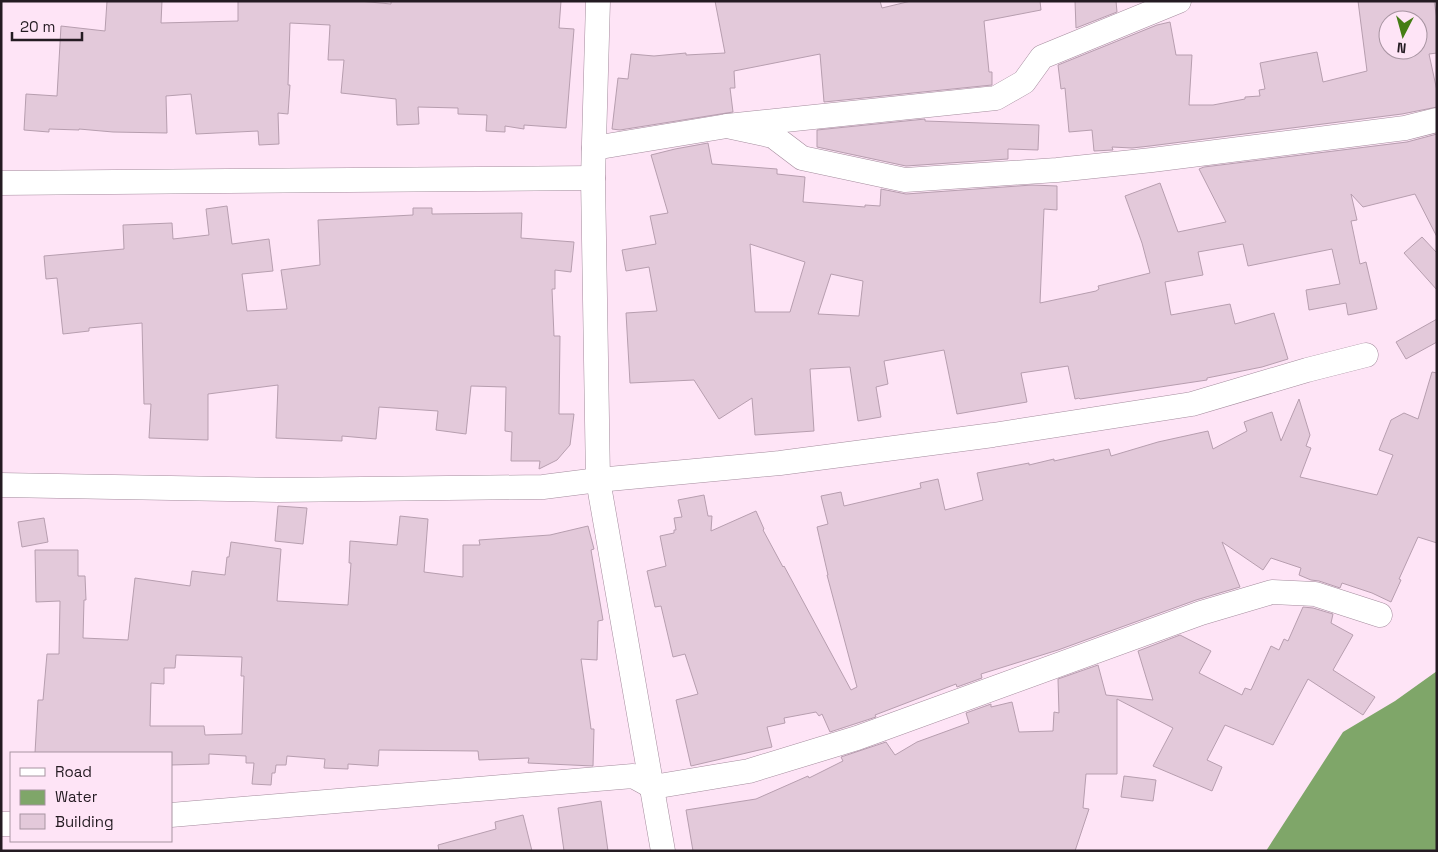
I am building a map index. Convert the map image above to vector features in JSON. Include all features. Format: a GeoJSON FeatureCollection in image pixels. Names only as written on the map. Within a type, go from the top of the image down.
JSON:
{"type":"FeatureCollection","features":[{"type":"Feature","properties":{"kind":"street"},"geometry":{"type":"LineString","coordinates":[[598,1],[594,148],[598,480],[663,851]]}},
{"type":"Feature","properties":{"kind":"street"},"geometry":{"type":"LineString","coordinates":[[594,148],[728,126],[996,98],[1024,82],[1042,57],[1179,1]]}},
{"type":"Feature","properties":{"kind":"street"},"geometry":{"type":"LineString","coordinates":[[728,126],[773,136],[802,158],[905,180],[1057,170],[1152,160],[1405,128],[1437,120]]}},
{"type":"Feature","properties":{"kind":"street"},"geometry":{"type":"LineString","coordinates":[[1,183],[594,178]]}},
{"type":"Feature","properties":{"kind":"street"},"geometry":{"type":"LineString","coordinates":[[1,485],[278,490],[543,487],[780,463],[993,435],[1192,404],[1307,370],[1366,355]]}},
{"type":"Feature","properties":{"kind":"street"},"geometry":{"type":"LineString","coordinates":[[172,815],[633,776],[653,786],[749,771],[857,738],[1192,616],[1272,592],[1315,594],[1380,615]]}},
{"type":"Feature","properties":{"kind":"water"},"geometry":{"type":"Polygon","coordinates":[[[1437,671],[1437,851],[1266,851],[1343,732],[1395,701],[1437,671]]]}},
{"type":"Feature","properties":{"kind":"building"},"geometry":{"type":"Polygon","coordinates":[[[107,1],[162,1],[161,23],[238,21],[238,1],[359,1],[391,4],[391,1],[561,1],[559,28],[574,29],[566,128],[524,125],[524,129],[505,126],[505,132],[486,131],[487,115],[458,114],[458,108],[418,107],[419,124],[397,125],[396,99],[341,93],[344,60],[328,60],[330,25],[290,23],[288,114],[278,113],[279,144],[259,145],[258,131],[196,134],[191,94],[166,96],[167,133],[79,129],[49,129],[49,132],[24,130],[26,94],[57,96],[61,26],[105,31],[107,1]]]}},
{"type":"Feature","properties":{"kind":"building"},"geometry":{"type":"Polygon","coordinates":[[[715,1],[880,1],[882,8],[911,1],[1040,1],[1041,10],[984,21],[989,72],[992,72],[992,85],[824,102],[820,54],[734,71],[735,88],[730,88],[733,112],[620,130],[612,129],[618,78],[628,79],[631,54],[654,56],[686,53],[686,55],[725,53],[715,1]]]}},
{"type":"Feature","properties":{"kind":"building"},"geometry":{"type":"Polygon","coordinates":[[[1075,1],[1116,1],[1117,12],[1076,28],[1075,1]]]}},
{"type":"Feature","properties":{"kind":"building"},"geometry":{"type":"Polygon","coordinates":[[[1358,1],[1434,1],[1437,19],[1437,53],[1429,54],[1437,91],[1437,107],[1402,114],[1150,146],[1132,148],[1112,147],[1113,150],[1094,151],[1092,130],[1069,132],[1065,88],[1061,89],[1058,65],[1157,25],[1170,22],[1176,55],[1192,55],[1189,105],[1213,105],[1245,99],[1245,97],[1260,96],[1259,90],[1265,89],[1260,63],[1317,52],[1323,82],[1367,71],[1358,1]]]}},
{"type":"Feature","properties":{"kind":"building"},"geometry":{"type":"Polygon","coordinates":[[[925,119],[925,121],[1039,125],[1038,150],[1008,149],[1008,159],[906,166],[817,147],[817,130],[925,119]]]}},
{"type":"Feature","properties":{"kind":"building"},"geometry":{"type":"Polygon","coordinates":[[[1437,134],[1437,237],[1415,194],[1363,207],[1351,194],[1357,220],[1351,221],[1360,264],[1366,262],[1377,309],[1348,315],[1346,303],[1309,310],[1306,290],[1340,284],[1332,249],[1248,266],[1243,244],[1198,252],[1203,275],[1165,282],[1171,315],[1230,304],[1235,324],[1274,313],[1288,359],[1262,367],[1207,378],[1207,380],[1080,399],[1075,399],[1068,366],[1021,373],[1027,402],[957,414],[944,350],[884,361],[888,384],[876,387],[881,417],[858,421],[850,367],[810,369],[814,431],[755,435],[752,398],[719,419],[694,380],[630,383],[626,313],[657,311],[649,267],[626,271],[622,250],[656,244],[650,216],[668,213],[651,155],[708,143],[712,164],[777,169],[777,174],[805,177],[803,202],[865,207],[865,205],[880,206],[881,189],[906,194],[1032,185],[1057,186],[1057,210],[1044,209],[1040,303],[1096,291],[1099,289],[1098,286],[1150,273],[1142,243],[1125,196],[1160,183],[1178,232],[1226,222],[1199,169],[1204,167],[1407,142],[1437,134]],[[750,244],[755,312],[790,312],[805,262],[750,244]],[[831,274],[818,314],[859,316],[863,281],[831,274]]]}},
{"type":"Feature","properties":{"kind":"building"},"geometry":{"type":"Polygon","coordinates":[[[227,206],[232,244],[269,239],[273,271],[242,274],[247,311],[287,309],[281,270],[320,265],[318,220],[413,215],[413,208],[432,208],[432,214],[522,213],[521,238],[574,242],[571,272],[555,270],[555,289],[552,289],[554,336],[560,336],[559,414],[574,414],[570,445],[557,460],[539,469],[540,461],[511,461],[512,432],[505,431],[506,387],[471,386],[466,434],[436,430],[438,411],[379,407],[376,439],[342,436],[342,441],[276,438],[278,385],[208,394],[208,440],[149,438],[151,404],[144,404],[142,323],[89,328],[89,331],[63,334],[57,278],[46,279],[44,256],[124,249],[123,225],[172,223],[173,239],[209,235],[206,209],[227,206]]]}},
{"type":"Feature","properties":{"kind":"building"},"geometry":{"type":"Polygon","coordinates":[[[1422,237],[1437,253],[1437,290],[1404,253],[1422,237]]]}},
{"type":"Feature","properties":{"kind":"building"},"geometry":{"type":"Polygon","coordinates":[[[1437,319],[1437,342],[1406,359],[1396,342],[1437,319]]]}},
{"type":"Feature","properties":{"kind":"building"},"geometry":{"type":"Polygon","coordinates":[[[1432,372],[1437,373],[1437,543],[1418,537],[1391,602],[1372,593],[1342,583],[1340,588],[1311,580],[1299,575],[1301,568],[1271,558],[1263,570],[1222,542],[1240,587],[1196,600],[1058,650],[981,674],[982,678],[957,687],[956,684],[875,715],[876,717],[830,732],[822,714],[819,716],[816,712],[784,718],[785,723],[767,727],[772,747],[691,766],[676,700],[698,694],[685,654],[673,657],[661,606],[655,607],[647,571],[666,566],[660,536],[674,533],[674,530],[676,530],[674,518],[682,517],[678,500],[704,495],[708,516],[712,516],[711,531],[756,511],[763,530],[851,690],[857,687],[827,575],[817,527],[828,524],[821,496],[841,492],[844,506],[921,488],[920,483],[938,479],[945,510],[983,500],[977,473],[1054,459],[1054,461],[1109,449],[1111,456],[1158,442],[1208,431],[1213,449],[1247,431],[1244,422],[1272,412],[1281,441],[1299,399],[1310,435],[1306,446],[1311,448],[1300,477],[1377,495],[1393,455],[1379,450],[1391,420],[1404,413],[1418,419],[1432,372]]]}},
{"type":"Feature","properties":{"kind":"building"},"geometry":{"type":"Polygon","coordinates":[[[278,506],[307,508],[303,544],[275,541],[278,506]]]}},
{"type":"Feature","properties":{"kind":"building"},"geometry":{"type":"Polygon","coordinates":[[[400,516],[428,519],[424,572],[463,577],[463,545],[480,545],[479,540],[550,535],[588,526],[594,549],[591,550],[603,620],[598,621],[597,660],[581,659],[591,729],[594,729],[593,766],[528,763],[529,758],[479,760],[478,751],[379,750],[378,766],[348,764],[348,769],[324,768],[325,759],[287,756],[286,765],[276,765],[275,773],[272,773],[271,785],[252,784],[254,763],[246,763],[246,756],[209,754],[209,764],[172,765],[172,752],[35,752],[38,700],[43,700],[47,654],[59,654],[60,601],[36,602],[35,550],[78,550],[78,576],[85,576],[86,600],[84,600],[83,638],[128,640],[135,578],[190,586],[192,571],[225,575],[231,542],[281,549],[277,601],[348,605],[351,563],[349,563],[350,541],[397,545],[400,516]],[[176,655],[175,668],[164,668],[164,684],[151,683],[150,726],[204,726],[205,735],[242,734],[244,676],[241,676],[242,657],[176,655]]]}},
{"type":"Feature","properties":{"kind":"building"},"geometry":{"type":"Polygon","coordinates":[[[44,518],[48,542],[22,547],[18,522],[44,518]]]}},
{"type":"Feature","properties":{"kind":"building"},"geometry":{"type":"Polygon","coordinates":[[[1303,607],[1333,614],[1331,623],[1353,635],[1333,670],[1375,697],[1363,715],[1308,679],[1273,745],[1225,725],[1207,760],[1222,767],[1212,791],[1153,766],[1173,728],[1117,699],[1117,774],[1086,774],[1083,808],[1089,809],[1075,851],[693,851],[686,810],[756,799],[808,776],[809,778],[843,761],[841,757],[886,742],[895,755],[917,742],[969,723],[966,713],[991,704],[991,707],[1012,702],[1019,732],[1053,731],[1054,712],[1059,713],[1058,679],[1098,665],[1106,695],[1153,700],[1138,651],[1180,635],[1211,651],[1199,673],[1242,695],[1245,688],[1251,690],[1271,646],[1279,650],[1284,639],[1288,641],[1303,607]]]}},
{"type":"Feature","properties":{"kind":"building"},"geometry":{"type":"Polygon","coordinates":[[[1124,776],[1156,780],[1153,801],[1121,797],[1124,776]]]}},
{"type":"Feature","properties":{"kind":"building"},"geometry":{"type":"Polygon","coordinates":[[[601,801],[608,851],[564,851],[558,808],[601,801]]]}},
{"type":"Feature","properties":{"kind":"building"},"geometry":{"type":"Polygon","coordinates":[[[523,815],[532,851],[439,851],[438,845],[496,829],[495,822],[523,815]]]}}]}
